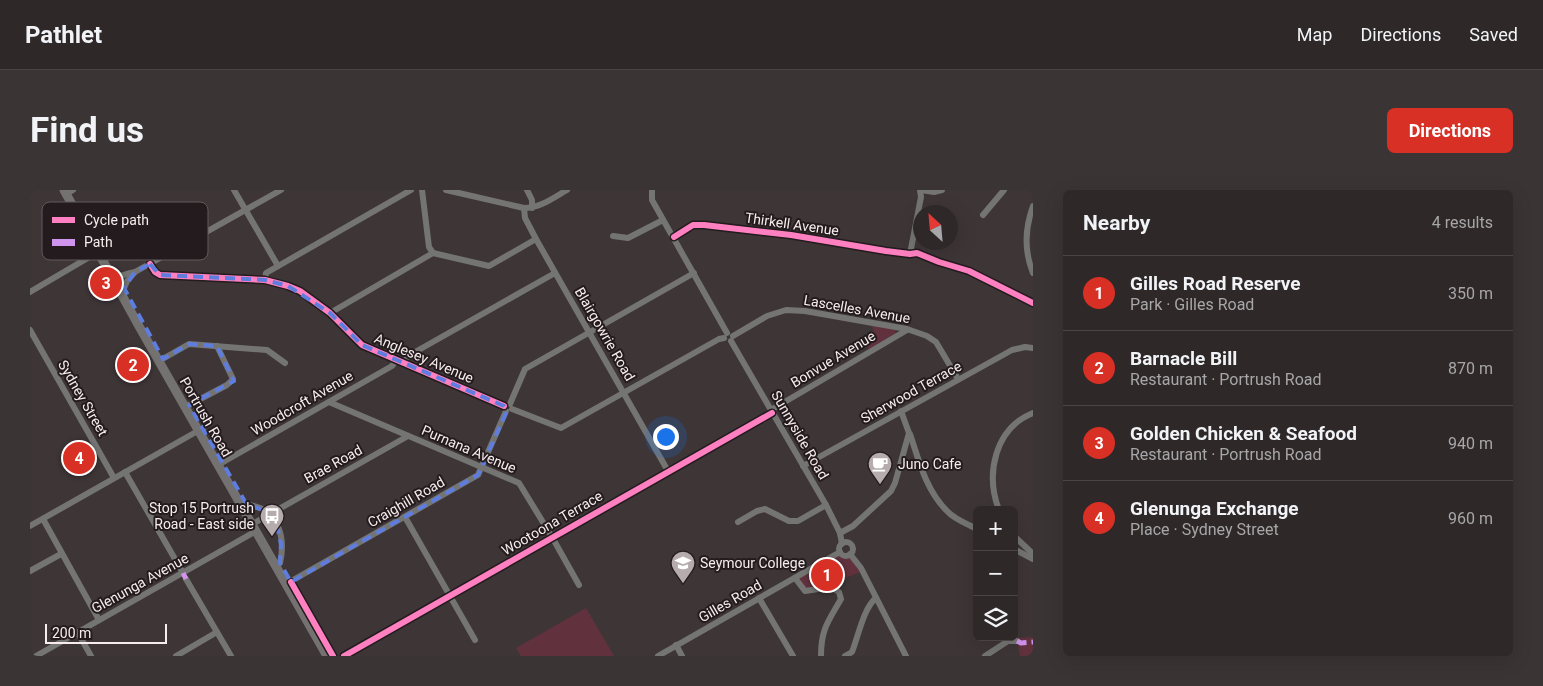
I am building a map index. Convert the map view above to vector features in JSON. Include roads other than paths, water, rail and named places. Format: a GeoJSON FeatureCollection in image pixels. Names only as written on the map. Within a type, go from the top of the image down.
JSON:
{"type":"FeatureCollection","features":[{"type":"Feature","properties":{"kind":"highway","name":"Portrush Road"},"geometry":{"type":"LineString","coordinates":[[69,191],[75,202]]}},
{"type":"Feature","properties":{"kind":"highway","name":"Portrush Road"},"geometry":{"type":"LineString","coordinates":[[106,260],[327,656]]}},
{"type":"Feature","properties":{"kind":"highway","name":"Portrush Road"},"geometry":{"type":"LineString","coordinates":[[117,280],[124,288],[161,360],[190,405],[201,429]]}},
{"type":"Feature","properties":{"kind":"highway","name":"Portrush Road"},"geometry":{"type":"LineString","coordinates":[[220,464],[246,505],[256,527],[280,563],[288,583],[333,656]]}},
{"type":"Feature","properties":{"kind":"street"},"geometry":{"type":"LineString","coordinates":[[234,190],[278,266]]}},
{"type":"Feature","properties":{"kind":"street"},"geometry":{"type":"LineString","coordinates":[[208,231],[281,190]]}},
{"type":"Feature","properties":{"kind":"street"},"geometry":{"type":"LineString","coordinates":[[265,280],[266,273],[411,190]]}},
{"type":"Feature","properties":{"kind":"street"},"geometry":{"type":"LineString","coordinates":[[422,190],[429,247],[433,253],[489,266],[536,239]]}},
{"type":"Feature","properties":{"kind":"street"},"geometry":{"type":"LineString","coordinates":[[446,190],[524,208],[532,208],[567,190]]}},
{"type":"Feature","properties":{"kind":"street"},"geometry":{"type":"LineString","coordinates":[[527,190],[532,200],[532,208]]}},
{"type":"Feature","properties":{"kind":"street"},"geometry":{"type":"LineString","coordinates":[[919,205],[920,190],[942,190]]}},
{"type":"Feature","properties":{"kind":"street"},"geometry":{"type":"LineString","coordinates":[[983,215],[1004,190]]}},
{"type":"Feature","properties":{"kind":"street","name":"Sunnyside Road"},"geometry":{"type":"LineString","coordinates":[[652,191],[652,200],[663,220],[771,412],[826,505],[840,532],[842,544]]}},
{"type":"Feature","properties":{"kind":"street"},"geometry":{"type":"LineString","coordinates":[[920,205],[929,191]]}},
{"type":"Feature","properties":{"kind":"street"},"geometry":{"type":"LineString","coordinates":[[1033,206],[1028,221],[1030,239],[1028,255],[1033,273]]}},
{"type":"Feature","properties":{"kind":"street","name":"Blairgowrie Road"},"geometry":{"type":"LineString","coordinates":[[524,208],[525,218],[536,239],[668,471]]}},
{"type":"Feature","properties":{"kind":"street"},"geometry":{"type":"LineString","coordinates":[[613,236],[628,238],[663,220]]}},
{"type":"Feature","properties":{"kind":"street","name":"Thirkell Avenue"},"geometry":{"type":"LineString","coordinates":[[674,237],[693,226],[704,225],[791,235],[910,254],[969,271],[1033,303]]}},
{"type":"Feature","properties":{"kind":"street"},"geometry":{"type":"LineString","coordinates":[[910,254],[913,238]]}},
{"type":"Feature","properties":{"kind":"street"},"geometry":{"type":"LineString","coordinates":[[330,313],[433,253]]}},
{"type":"Feature","properties":{"kind":"street"},"geometry":{"type":"LineString","coordinates":[[30,292],[84,260]]}},
{"type":"Feature","properties":{"kind":"street"},"geometry":{"type":"LineString","coordinates":[[117,280],[124,274],[135,272],[157,260]]}},
{"type":"Feature","properties":{"kind":"street","name":"Anglesey Avenue"},"geometry":{"type":"LineString","coordinates":[[150,264],[155,272],[160,275],[265,280],[300,292],[330,313],[362,345],[560,428],[719,339],[729,337]]}},
{"type":"Feature","properties":{"kind":"street"},"geometry":{"type":"LineString","coordinates":[[124,288],[135,272]]}},
{"type":"Feature","properties":{"kind":"street"},"geometry":{"type":"LineString","coordinates":[[404,363],[408,356],[555,273]]}},
{"type":"Feature","properties":{"kind":"street","name":"Craighill Road"},"geometry":{"type":"LineString","coordinates":[[288,583],[478,475],[525,369],[694,273]]}},
{"type":"Feature","properties":{"kind":"street","name":"Lascelles Avenue"},"geometry":{"type":"LineString","coordinates":[[729,337],[767,316],[786,310],[805,311],[907,330],[927,336],[936,342],[958,379]]}},
{"type":"Feature","properties":{"kind":"street","name":"Sydney Street"},"geometry":{"type":"LineString","coordinates":[[30,330],[114,478]]}},
{"type":"Feature","properties":{"kind":"street","name":"Bonvue Avenue"},"geometry":{"type":"LineString","coordinates":[[771,412],[907,330]]}},
{"type":"Feature","properties":{"kind":"street"},"geometry":{"type":"LineString","coordinates":[[161,360],[189,344],[267,350],[286,363]]}},
{"type":"Feature","properties":{"kind":"street"},"geometry":{"type":"LineString","coordinates":[[190,405],[233,380],[217,346]]}},
{"type":"Feature","properties":{"kind":"street","name":"Sherwood Terrace"},"geometry":{"type":"LineString","coordinates":[[803,466],[1012,350],[1025,347],[1033,348]]}},
{"type":"Feature","properties":{"kind":"street","name":"Woodcroft Avenue"},"geometry":{"type":"LineString","coordinates":[[220,464],[392,366],[396,360]]}},
{"type":"Feature","properties":{"kind":"street","name":"Purnana Avenue"},"geometry":{"type":"LineString","coordinates":[[329,402],[519,483],[552,537],[578,585]]}},
{"type":"Feature","properties":{"kind":"street","name":"Wootoona Terrace"},"geometry":{"type":"LineString","coordinates":[[344,656],[771,412]]}},
{"type":"Feature","properties":{"kind":"street"},"geometry":{"type":"LineString","coordinates":[[901,412],[933,493],[948,512],[973,528]]}},
{"type":"Feature","properties":{"kind":"street"},"geometry":{"type":"LineString","coordinates":[[998,506],[994,477],[994,456],[1006,431],[1033,413]]}},
{"type":"Feature","properties":{"kind":"street"},"geometry":{"type":"LineString","coordinates":[[30,526],[201,429]]}},
{"type":"Feature","properties":{"kind":"street"},"geometry":{"type":"LineString","coordinates":[[840,532],[853,526],[891,491],[909,433]]}},
{"type":"Feature","properties":{"kind":"street","name":"Brae Road"},"geometry":{"type":"LineString","coordinates":[[256,527],[270,514],[408,436]]}},
{"type":"Feature","properties":{"kind":"street"},"geometry":{"type":"LineString","coordinates":[[904,453],[916,452]]}},
{"type":"Feature","properties":{"kind":"street"},"geometry":{"type":"LineString","coordinates":[[125,472],[231,656]]}},
{"type":"Feature","properties":{"kind":"street"},"geometry":{"type":"LineString","coordinates":[[246,505],[270,514],[276,521],[282,552],[280,563]]}},
{"type":"Feature","properties":{"kind":"street"},"geometry":{"type":"LineString","coordinates":[[738,522],[757,510],[765,509],[789,522],[798,521],[826,505]]}},
{"type":"Feature","properties":{"kind":"street"},"geometry":{"type":"LineString","coordinates":[[405,517],[475,640]]}},
{"type":"Feature","properties":{"kind":"street"},"geometry":{"type":"LineString","coordinates":[[42,519],[99,620]]}},
{"type":"Feature","properties":{"kind":"street","name":"Glenunga Avenue"},"geometry":{"type":"LineString","coordinates":[[36,656],[99,620],[184,576],[256,527]]}},
{"type":"Feature","properties":{"kind":"street"},"geometry":{"type":"LineString","coordinates":[[1018,540],[1033,554]]}},
{"type":"Feature","properties":{"kind":"street"},"geometry":{"type":"LineString","coordinates":[[847,543],[851,546],[852,551],[850,554],[845,556],[840,552],[839,548],[842,544],[847,543]]}},
{"type":"Feature","properties":{"kind":"street"},"geometry":{"type":"LineString","coordinates":[[1018,551],[1033,559]]}},
{"type":"Feature","properties":{"kind":"street","name":"Gilles Road"},"geometry":{"type":"LineString","coordinates":[[658,656],[840,552]]}},
{"type":"Feature","properties":{"kind":"street"},"geometry":{"type":"LineString","coordinates":[[30,570],[61,554]]}},
{"type":"Feature","properties":{"kind":"street"},"geometry":{"type":"LineString","coordinates":[[850,554],[856,561],[906,656]]}},
{"type":"Feature","properties":{"kind":"street"},"geometry":{"type":"LineString","coordinates":[[832,557],[846,557],[856,561]]}},
{"type":"Feature","properties":{"kind":"street"},"geometry":{"type":"LineString","coordinates":[[795,578],[805,591],[831,587],[839,592],[841,600],[825,626],[821,638],[821,656]]}},
{"type":"Feature","properties":{"kind":"street"},"geometry":{"type":"LineString","coordinates":[[759,598],[792,654],[783,656]]}},
{"type":"Feature","properties":{"kind":"street"},"geometry":{"type":"LineString","coordinates":[[845,656],[852,652],[866,613],[876,598]]}},
{"type":"Feature","properties":{"kind":"street"},"geometry":{"type":"LineString","coordinates":[[176,656],[217,632]]}},
{"type":"Feature","properties":{"kind":"street"},"geometry":{"type":"LineString","coordinates":[[78,633],[91,656]]}},
{"type":"Feature","properties":{"kind":"street"},"geometry":{"type":"LineString","coordinates":[[985,656],[1008,641]]}},
{"type":"Feature","properties":{"kind":"street"},"geometry":{"type":"LineString","coordinates":[[676,646],[682,656]]}},
{"type":"Feature","properties":{"kind":"place","name":"Golden Chicken & Seafood"},"geometry":{"type":"Point","coordinates":[106,283]}},
{"type":"Feature","properties":{"kind":"place","name":"Barnacle Bill"},"geometry":{"type":"Point","coordinates":[133,365]}},
{"type":"Feature","properties":{"kind":"place","name":"Glenunga Exchange"},"geometry":{"type":"Point","coordinates":[79,458]}},
{"type":"Feature","properties":{"kind":"place","name":"Juno Cafe"},"geometry":{"type":"Point","coordinates":[880,485]}},
{"type":"Feature","properties":{"kind":"place","name":"Stop 15 Portrush Road - East side"},"geometry":{"type":"Point","coordinates":[272,537]}},
{"type":"Feature","properties":{"kind":"place","name":"Gilles Road Reserve"},"geometry":{"type":"Point","coordinates":[827,575]}},
{"type":"Feature","properties":{"kind":"place","name":"Seymour College"},"geometry":{"type":"Point","coordinates":[683,584]}}]}
